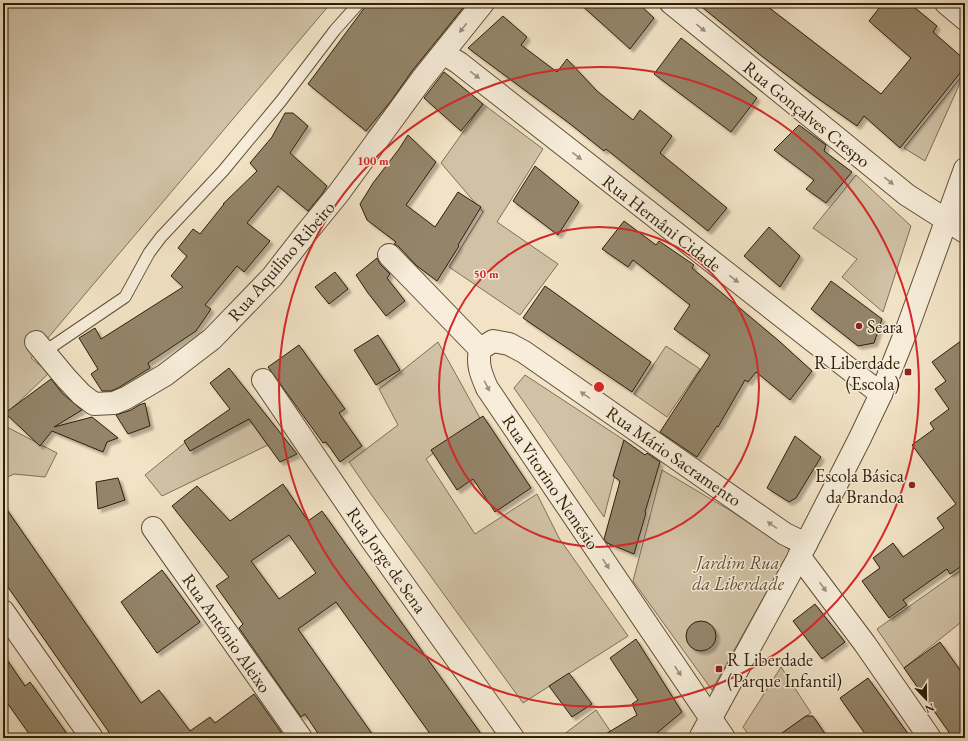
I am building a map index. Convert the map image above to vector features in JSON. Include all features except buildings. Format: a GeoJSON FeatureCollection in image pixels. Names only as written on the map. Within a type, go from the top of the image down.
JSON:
{"type":"FeatureCollection","features":[{"type":"Feature","properties":{"kind":"street","name":"Rua Aquilino Ribeiro"},"geometry":{"type":"LineString","coordinates":[[40,347],[81,394],[94,404],[114,403],[126,398],[160,378],[212,339],[272,277],[338,194],[422,79],[483,3]]}},
{"type":"Feature","properties":{"kind":"street","name":"Rua Gonçalves Crespo"},"geometry":{"type":"LineString","coordinates":[[671,3],[906,195],[965,232]]}},
{"type":"Feature","properties":{"kind":"street"},"geometry":{"type":"LineString","coordinates":[[946,3],[965,19]]}},
{"type":"Feature","properties":{"kind":"street","name":"Rua Hernâni Cidade"},"geometry":{"type":"LineString","coordinates":[[443,53],[459,63],[881,394]]}},
{"type":"Feature","properties":{"kind":"street"},"geometry":{"type":"LineString","coordinates":[[700,738],[803,550],[881,394],[907,329],[965,169]]}},
{"type":"Feature","properties":{"kind":"street"},"geometry":{"type":"LineString","coordinates":[[389,255],[480,349]]}},
{"type":"Feature","properties":{"kind":"street","name":"Rua Mário Sacramento"},"geometry":{"type":"LineString","coordinates":[[480,349],[493,341],[509,344],[524,352],[785,534],[803,550]]}},
{"type":"Feature","properties":{"kind":"street","name":"Rua Vitorino Nemésio"},"geometry":{"type":"LineString","coordinates":[[480,349],[478,357],[479,367],[487,388],[724,738]]}},
{"type":"Feature","properties":{"kind":"street","name":"Rua Jorge de Sena"},"geometry":{"type":"LineString","coordinates":[[263,380],[371,539],[513,738]]}},
{"type":"Feature","properties":{"kind":"street","name":"Rua António Aleixo"},"geometry":{"type":"LineString","coordinates":[[153,528],[301,738]]}},
{"type":"Feature","properties":{"kind":"street"},"geometry":{"type":"LineString","coordinates":[[803,550],[865,644],[930,738]]}},
{"type":"Feature","properties":{"kind":"street"},"geometry":{"type":"LineString","coordinates":[[3,611],[92,738]]}},
{"type":"Feature","properties":{"kind":"lane"},"geometry":{"type":"LineString","coordinates":[[40,347],[125,297],[149,252],[161,237],[223,171],[281,101],[335,30],[359,3]]}},
{"type":"Feature","properties":{"kind":"green space"},"geometry":{"type":"Polygon","coordinates":[[[3,3],[331,3],[31,358],[49,373],[3,417],[3,3]]]}},
{"type":"Feature","properties":{"kind":"green space"},"geometry":{"type":"Polygon","coordinates":[[[965,72],[925,161],[904,148],[965,72]]]}},
{"type":"Feature","properties":{"kind":"green space"},"geometry":{"type":"Polygon","coordinates":[[[483,104],[543,149],[497,222],[558,264],[520,315],[449,267],[483,212],[441,163],[483,104]]]}},
{"type":"Feature","properties":{"kind":"green space"},"geometry":{"type":"Polygon","coordinates":[[[856,175],[911,226],[883,312],[842,277],[857,259],[813,228],[856,175]]]}},
{"type":"Feature","properties":{"kind":"green space"},"geometry":{"type":"Polygon","coordinates":[[[438,342],[480,418],[426,459],[475,534],[537,494],[559,538],[628,636],[523,703],[349,462],[398,425],[379,389],[438,342]]]}},
{"type":"Feature","properties":{"kind":"green space"},"geometry":{"type":"Polygon","coordinates":[[[666,346],[700,369],[667,417],[634,394],[666,346]]]}},
{"type":"Feature","properties":{"kind":"green space"},"geometry":{"type":"Polygon","coordinates":[[[525,375],[624,440],[604,517],[514,388],[525,375]]]}},
{"type":"Feature","properties":{"kind":"green space"},"geometry":{"type":"Polygon","coordinates":[[[249,419],[268,445],[162,496],[145,475],[207,425],[217,436],[249,419]]]}},
{"type":"Feature","properties":{"kind":"green space"},"geometry":{"type":"Polygon","coordinates":[[[3,425],[57,453],[45,477],[14,474],[3,479],[3,425]]]}},
{"type":"Feature","properties":{"kind":"green space","name":"Jardim Rua da Liberdade"},"geometry":{"type":"Polygon","coordinates":[[[662,470],[731,511],[790,550],[712,690],[633,581],[662,470]]]}},
{"type":"Feature","properties":{"kind":"green space"},"geometry":{"type":"Polygon","coordinates":[[[965,567],[965,619],[904,668],[877,629],[965,567]]]}},
{"type":"Feature","properties":{"kind":"green space"},"geometry":{"type":"Polygon","coordinates":[[[781,667],[811,713],[775,738],[751,738],[743,727],[781,667]]]}},
{"type":"Feature","properties":{"kind":"green space"},"geometry":{"type":"Polygon","coordinates":[[[596,710],[615,738],[559,738],[596,710]]]}},
{"type":"Feature","properties":{"kind":"place","name":"Seara"},"geometry":{"type":"Point","coordinates":[859,326]}},
{"type":"Feature","properties":{"kind":"place","name":"R Liberdade (Escola)"},"geometry":{"type":"Point","coordinates":[908,372]}},
{"type":"Feature","properties":{"kind":"place","name":"Escola Básica da Brandoa"},"geometry":{"type":"Point","coordinates":[912,485]}},
{"type":"Feature","properties":{"kind":"place","name":"R Liberdade (Parque Infantil)"},"geometry":{"type":"Point","coordinates":[719,669]}}]}
